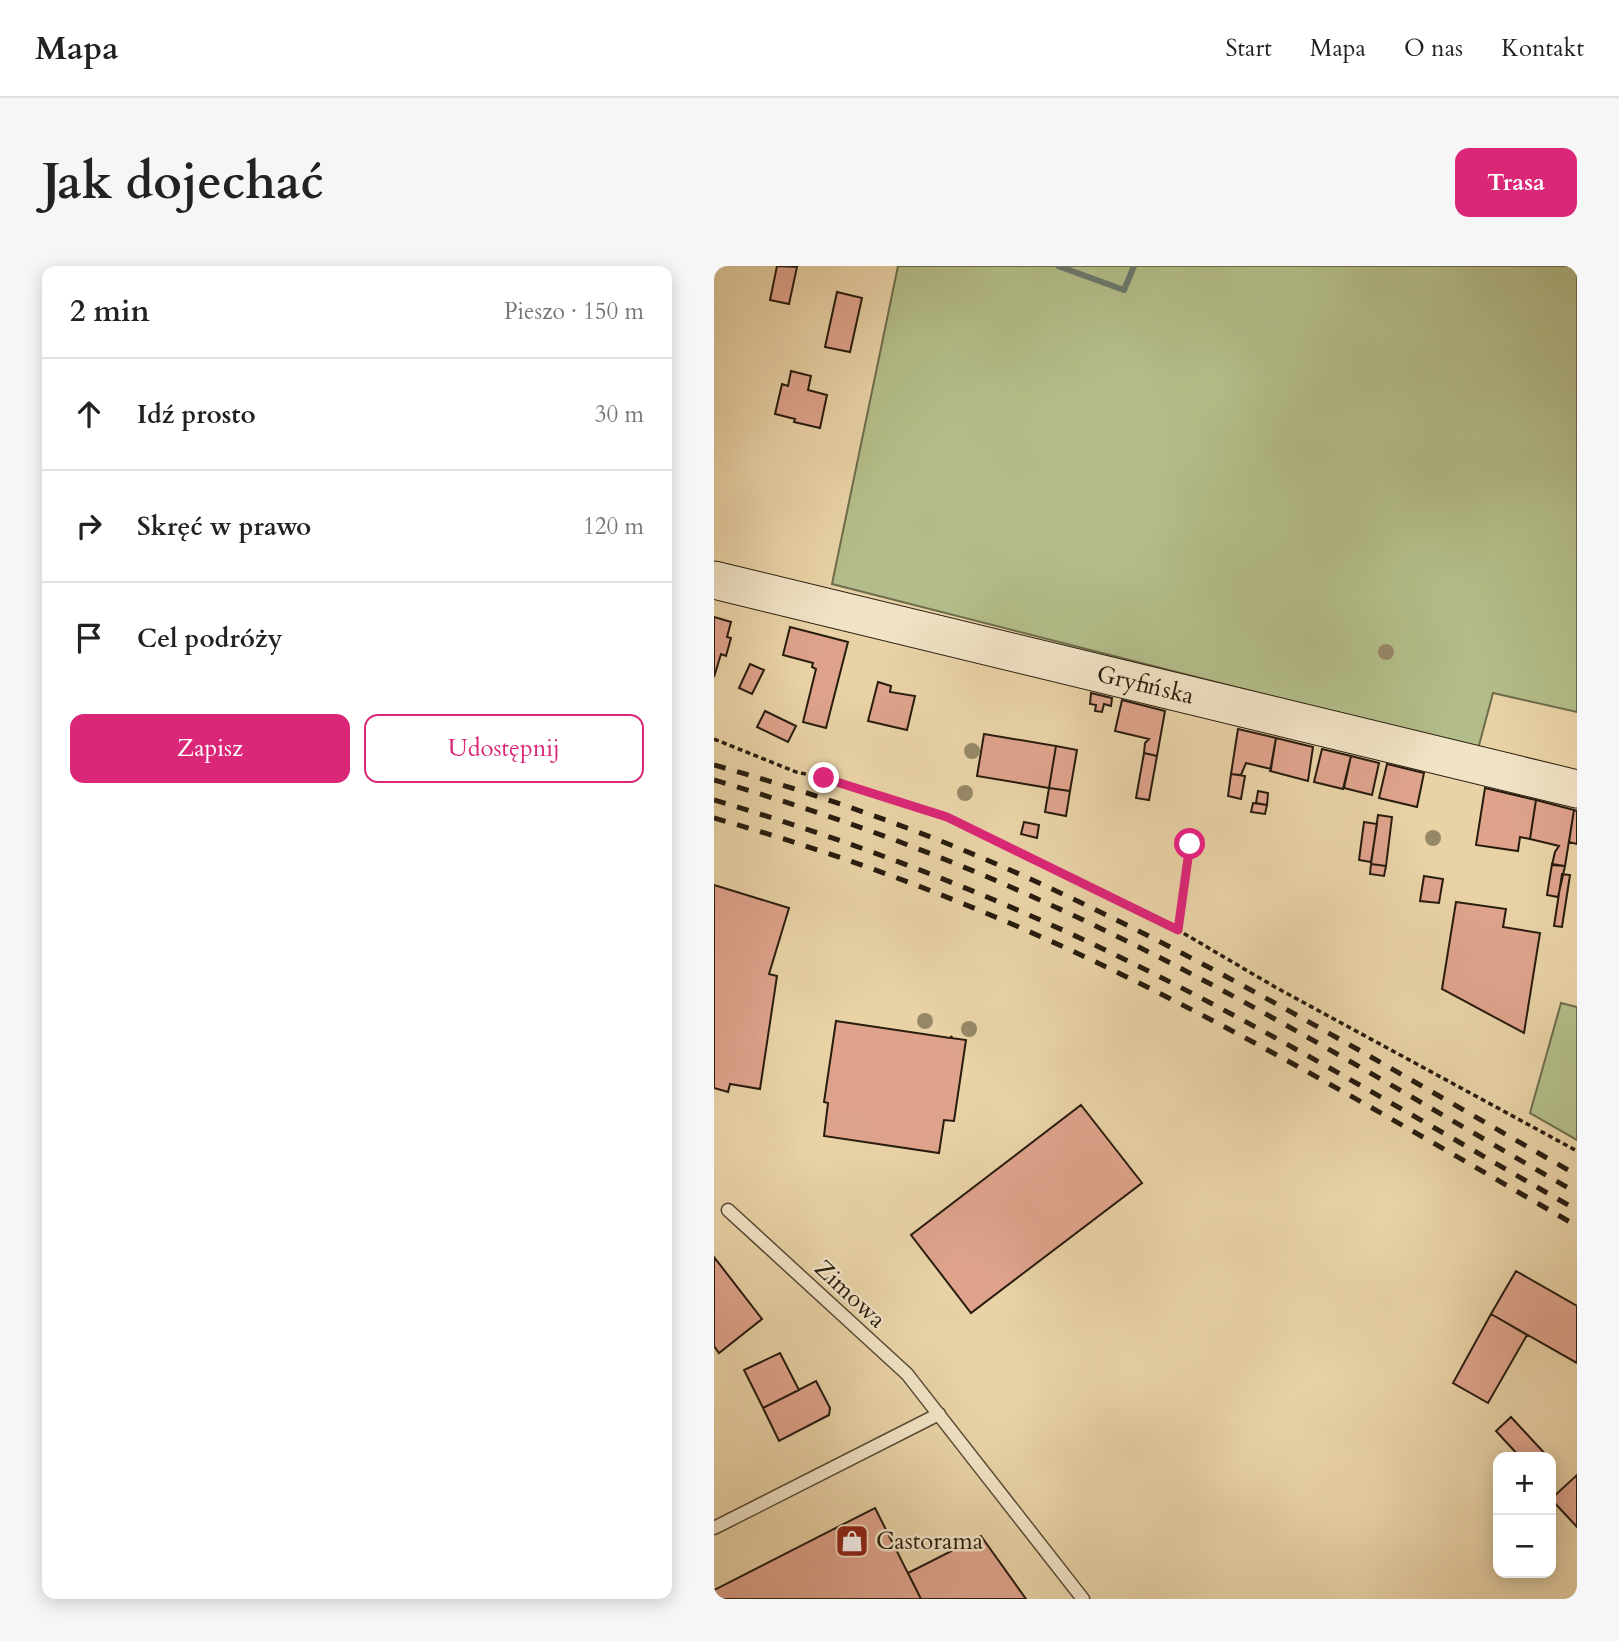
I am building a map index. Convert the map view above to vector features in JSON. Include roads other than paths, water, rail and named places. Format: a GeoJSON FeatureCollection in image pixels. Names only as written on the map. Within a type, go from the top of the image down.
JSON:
{"type":"FeatureCollection","features":[{"type":"Feature","properties":{"kind":"street","name":"Gryfińska"},"geometry":{"type":"LineString","coordinates":[[714,580],[1577,789]]}},
{"type":"Feature","properties":{"kind":"lane","name":"Zimowa"},"geometry":{"type":"LineString","coordinates":[[728,1210],[906,1374],[1083,1599]]}},
{"type":"Feature","properties":{"kind":"lane"},"geometry":{"type":"LineString","coordinates":[[714,1528],[939,1414]]}},
{"type":"Feature","properties":{"kind":"waterway"},"geometry":{"type":"LineString","coordinates":[[1058,266],[1124,290],[1134,266]]}},
{"type":"Feature","properties":{"kind":"railway"},"geometry":{"type":"LineString","coordinates":[[714,765],[885,820],[1052,889],[1186,955],[1577,1175]]}},
{"type":"Feature","properties":{"kind":"railway"},"geometry":{"type":"LineString","coordinates":[[714,780],[839,820],[921,850],[1002,883],[1111,933],[1313,1040],[1577,1193]]}},
{"type":"Feature","properties":{"kind":"railway"},"geometry":{"type":"LineString","coordinates":[[714,800],[910,866],[1099,947],[1281,1041],[1577,1210]]}},
{"type":"Feature","properties":{"kind":"railway"},"geometry":{"type":"LineString","coordinates":[[714,818],[884,873],[1049,940],[1210,1019],[1577,1226]]}},
{"type":"Feature","properties":{"kind":"place","name":"Castorama"},"geometry":{"type":"Point","coordinates":[852,1541]}}]}
